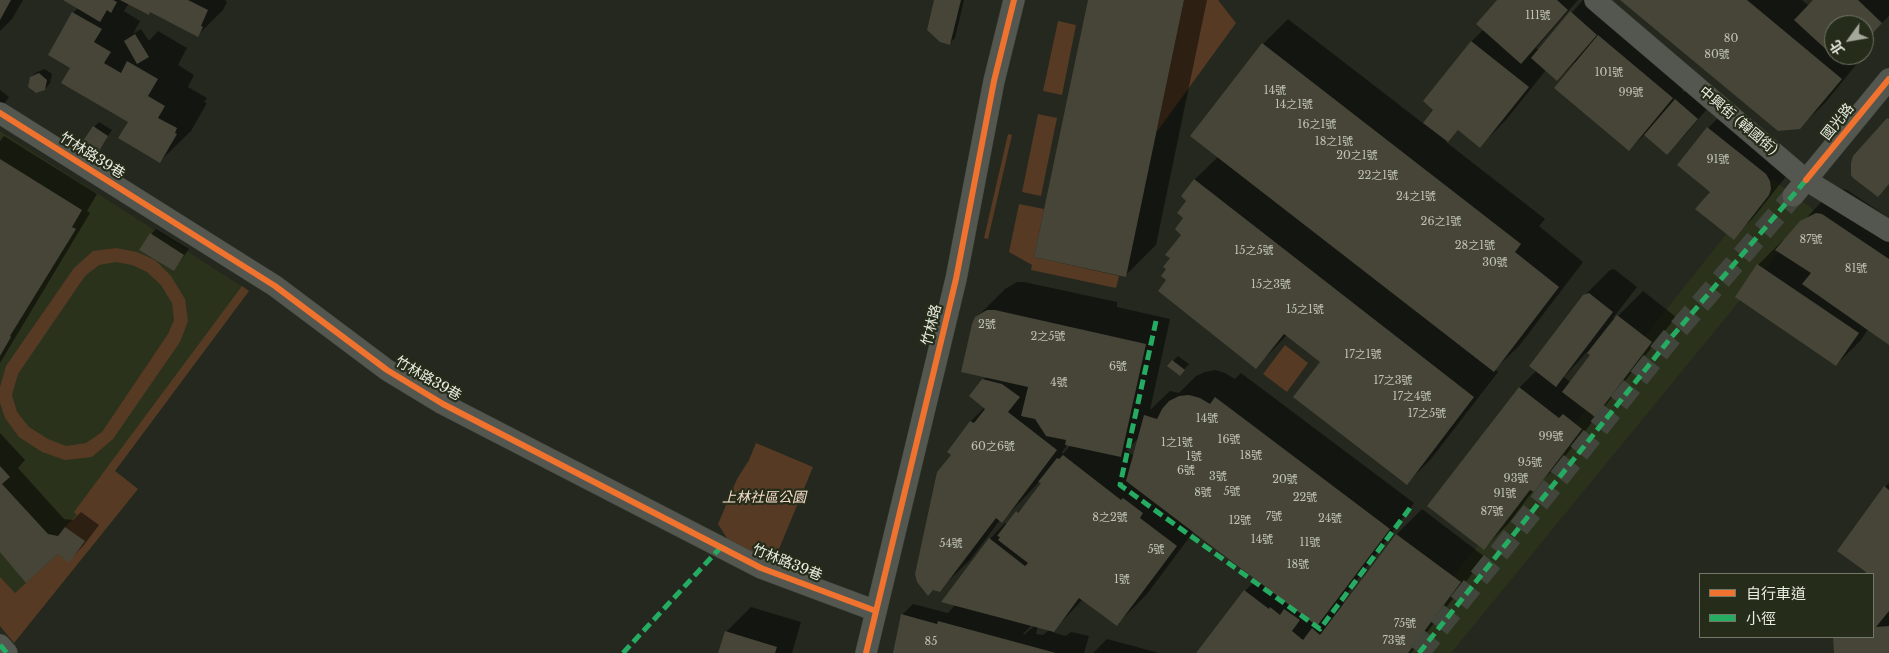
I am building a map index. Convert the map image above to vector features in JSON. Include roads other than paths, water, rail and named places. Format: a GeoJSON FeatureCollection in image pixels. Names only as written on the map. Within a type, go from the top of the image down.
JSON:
{"type":"FeatureCollection","features":[{"type":"Feature","properties":{"kind":"street","name":"竹林路"},"geometry":{"type":"LineString","coordinates":[[866,653],[956,279],[994,81],[1014,0]]}},
{"type":"Feature","properties":{"kind":"street","name":"中興街 (韓國街)"},"geometry":{"type":"LineString","coordinates":[[1595,0],[1800,188],[1889,231]]}},
{"type":"Feature","properties":{"kind":"street","name":"國光路"},"geometry":{"type":"LineString","coordinates":[[1800,188],[1889,79]]}},
{"type":"Feature","properties":{"kind":"street","name":"竹林路39巷"},"geometry":{"type":"LineString","coordinates":[[0,113],[275,286],[387,370],[443,404],[761,568],[876,611]]}},
{"type":"Feature","properties":{"kind":"street"},"geometry":{"type":"LineString","coordinates":[[0,645],[7,653]]}},
{"type":"Feature","properties":{"kind":"tunnel"},"geometry":{"type":"LineString","coordinates":[[1419,653],[1669,340],[1793,196]]}},
{"type":"Feature","properties":{"kind":"park label","name":"上林社區公園"},"geometry":{"type":"Point","coordinates":[764,498]}}]}
